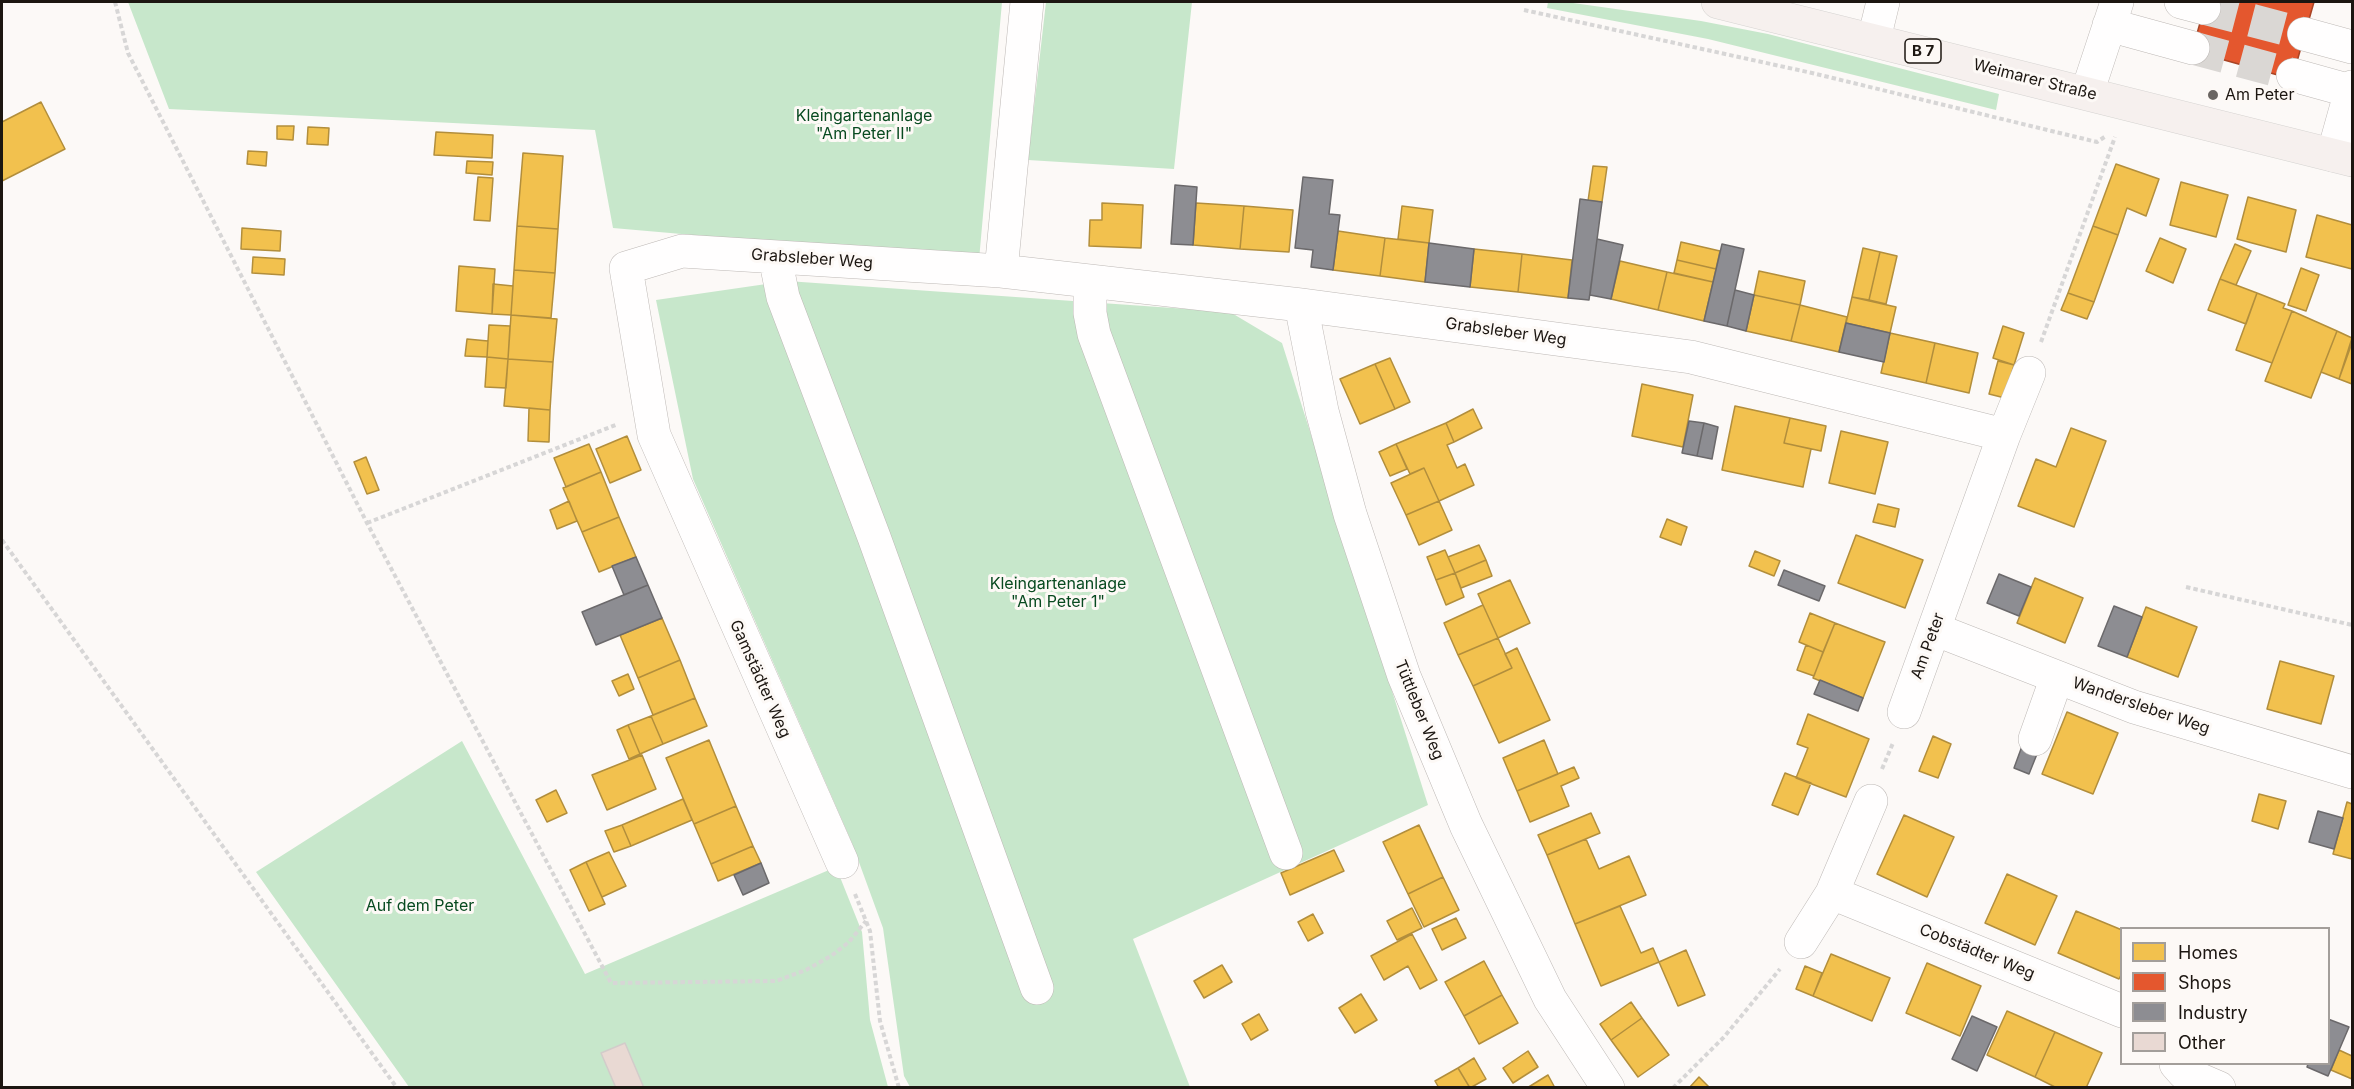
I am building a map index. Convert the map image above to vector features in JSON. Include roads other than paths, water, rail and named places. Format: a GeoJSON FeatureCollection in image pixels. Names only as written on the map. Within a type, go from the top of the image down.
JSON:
{"type":"FeatureCollection","features":[{"type":"Feature","properties":{"kind":"main road","name":"Weimarer Straße"},"geometry":{"type":"LineString","coordinates":[[1718,2],[2343,157]]}},
{"type":"Feature","properties":{"kind":"street"},"geometry":{"type":"LineString","coordinates":[[1000,271],[1027,2]]}},
{"type":"Feature","properties":{"kind":"street"},"geometry":{"type":"LineString","coordinates":[[1874,39],[1883,2]]}},
{"type":"Feature","properties":{"kind":"street"},"geometry":{"type":"LineString","coordinates":[[2087,93],[2113,13],[2193,48]]}},
{"type":"Feature","properties":{"kind":"street"},"geometry":{"type":"LineString","coordinates":[[2304,34],[2352,47]]}},
{"type":"Feature","properties":{"kind":"street"},"geometry":{"type":"LineString","coordinates":[[2293,75],[2352,89],[2343,157]]}},
{"type":"Feature","properties":{"kind":"street","name":"Grabsleber Weg"},"geometry":{"type":"LineString","coordinates":[[626,268],[682,251],[1000,271],[1301,305],[1691,357],[2004,435]]}},
{"type":"Feature","properties":{"kind":"street"},"geometry":{"type":"LineString","coordinates":[[775,257],[783,297],[878,548],[1037,988]]}},
{"type":"Feature","properties":{"kind":"street","name":"Gamstädter Weg"},"geometry":{"type":"LineString","coordinates":[[626,268],[654,435],[842,862]]}},
{"type":"Feature","properties":{"kind":"street"},"geometry":{"type":"LineString","coordinates":[[1090,281],[1090,314],[1094,334],[1286,853]]}},
{"type":"Feature","properties":{"kind":"street","name":"Tüttleber Weg"},"geometry":{"type":"LineString","coordinates":[[1301,305],[1322,411],[1350,514],[1404,676],[1466,825],[1545,988],[1608,1088]]}},
{"type":"Feature","properties":{"kind":"street","name":"Am Peter"},"geometry":{"type":"LineString","coordinates":[[1904,712],[2004,435],[2029,373]]}},
{"type":"Feature","properties":{"kind":"street","name":"Wandersleber Weg"},"geometry":{"type":"LineString","coordinates":[[1934,629],[2134,707],[2352,772]]}},
{"type":"Feature","properties":{"kind":"street"},"geometry":{"type":"LineString","coordinates":[[2035,739],[2057,677]]}},
{"type":"Feature","properties":{"kind":"street"},"geometry":{"type":"LineString","coordinates":[[1801,942],[1832,893],[1870,801]]}},
{"type":"Feature","properties":{"kind":"street","name":"Cobstädter Weg"},"geometry":{"type":"LineString","coordinates":[[1832,893],[2120,1011]]}},
{"type":"Feature","properties":{"kind":"street"},"geometry":{"type":"LineString","coordinates":[[2176,1065],[2184,1073],[2219,1088]]}},
{"type":"Feature","properties":{"kind":"tunnel"},"geometry":{"type":"LineString","coordinates":[[2204,8],[2304,34]]}},
{"type":"Feature","properties":{"kind":"tunnel"},"geometry":{"type":"LineString","coordinates":[[2193,48],[2293,75]]}},
{"type":"Feature","properties":{"kind":"place","name":"Am Peter"},"geometry":{"type":"Point","coordinates":[2213,95]}},
{"type":"Feature","properties":{"kind":"park label","name":"Kleingartenanlage \"Am Peter II\""},"geometry":{"type":"Point","coordinates":[864,125]}},
{"type":"Feature","properties":{"kind":"park label","name":"Kleingartenanlage \"Am Peter 1\""},"geometry":{"type":"Point","coordinates":[1058,593]}},
{"type":"Feature","properties":{"kind":"park label","name":"Auf dem Peter"},"geometry":{"type":"Point","coordinates":[420,906]}}]}
